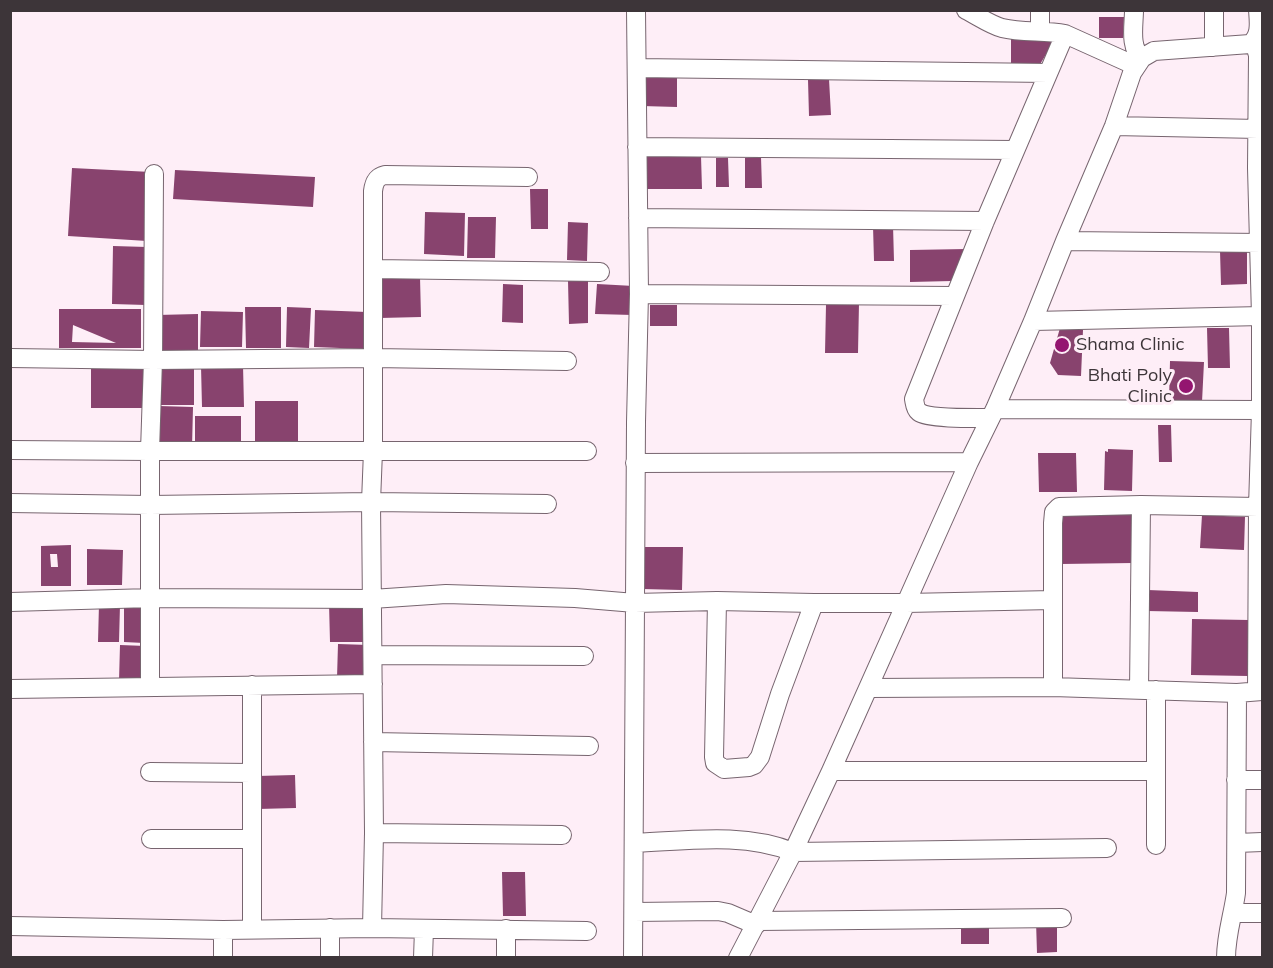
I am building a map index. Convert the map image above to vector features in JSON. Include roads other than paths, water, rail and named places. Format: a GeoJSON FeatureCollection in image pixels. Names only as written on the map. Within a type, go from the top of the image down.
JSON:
{"type":"FeatureCollection","features":[{"type":"Feature","properties":{"kind":"street"},"geometry":{"type":"LineString","coordinates":[[633,957],[635,463],[639,294],[636,10]]}},
{"type":"Feature","properties":{"kind":"street"},"geometry":{"type":"LineString","coordinates":[[966,10],[1000,27],[1065,34],[1139,62]]}},
{"type":"Feature","properties":{"kind":"street"},"geometry":{"type":"LineString","coordinates":[[1040,10],[1040,31]]}},
{"type":"Feature","properties":{"kind":"street"},"geometry":{"type":"LineString","coordinates":[[1134,10],[1134,45],[1139,62]]}},
{"type":"Feature","properties":{"kind":"street"},"geometry":{"type":"LineString","coordinates":[[1214,10],[1215,47]]}},
{"type":"Feature","properties":{"kind":"street"},"geometry":{"type":"LineString","coordinates":[[870,688],[1053,687],[1237,693],[1260,691],[1258,507],[1262,316],[1257,129],[1258,55],[1254,42],[1258,32],[1258,10]]}},
{"type":"Feature","properties":{"kind":"street"},"geometry":{"type":"LineString","coordinates":[[1065,34],[915,393],[917,411],[928,416],[992,413],[1261,410]]}},
{"type":"Feature","properties":{"kind":"street"},"geometry":{"type":"LineString","coordinates":[[738,957],[793,852],[870,688],[1033,321],[1114,126],[1132,73],[1139,62],[1154,51],[1245,46],[1254,42]]}},
{"type":"Feature","properties":{"kind":"street"},"geometry":{"type":"LineString","coordinates":[[637,68],[1048,73]]}},
{"type":"Feature","properties":{"kind":"street"},"geometry":{"type":"LineString","coordinates":[[1114,126],[1257,129]]}},
{"type":"Feature","properties":{"kind":"street"},"geometry":{"type":"LineString","coordinates":[[637,147],[1015,150]]}},
{"type":"Feature","properties":{"kind":"street"},"geometry":{"type":"LineString","coordinates":[[150,686],[150,451],[154,174]]}},
{"type":"Feature","properties":{"kind":"street"},"geometry":{"type":"LineString","coordinates":[[372,928],[374,833],[371,502],[374,358],[373,191],[376,180],[385,175],[528,177]]}},
{"type":"Feature","properties":{"kind":"street"},"geometry":{"type":"LineString","coordinates":[[638,218],[985,221]]}},
{"type":"Feature","properties":{"kind":"street"},"geometry":{"type":"LineString","coordinates":[[1065,241],[1260,243]]}},
{"type":"Feature","properties":{"kind":"street"},"geometry":{"type":"LineString","coordinates":[[373,270],[600,272]]}},
{"type":"Feature","properties":{"kind":"street"},"geometry":{"type":"LineString","coordinates":[[639,294],[955,296]]}},
{"type":"Feature","properties":{"kind":"street"},"geometry":{"type":"LineString","coordinates":[[1033,321],[1262,316]]}},
{"type":"Feature","properties":{"kind":"street"},"geometry":{"type":"LineString","coordinates":[[10,358],[153,360],[374,358],[567,361]]}},
{"type":"Feature","properties":{"kind":"street"},"geometry":{"type":"LineString","coordinates":[[10,450],[587,451]]}},
{"type":"Feature","properties":{"kind":"street"},"geometry":{"type":"LineString","coordinates":[[635,463],[969,462]]}},
{"type":"Feature","properties":{"kind":"street"},"geometry":{"type":"LineString","coordinates":[[10,503],[547,504]]}},
{"type":"Feature","properties":{"kind":"street"},"geometry":{"type":"LineString","coordinates":[[1053,687],[1053,523],[1054,512],[1059,507],[1141,505],[1258,507]]}},
{"type":"Feature","properties":{"kind":"street"},"geometry":{"type":"LineString","coordinates":[[1141,505],[1148,690],[1155,771],[1156,845]]}},
{"type":"Feature","properties":{"kind":"street"},"geometry":{"type":"LineString","coordinates":[[10,602],[151,598],[372,599],[446,594],[575,598],[635,603],[717,601],[906,603],[1053,600]]}},
{"type":"Feature","properties":{"kind":"street"},"geometry":{"type":"LineString","coordinates":[[717,601],[714,757],[715,763],[724,768],[749,767],[754,765],[760,757],[780,694],[814,603]]}},
{"type":"Feature","properties":{"kind":"street"},"geometry":{"type":"LineString","coordinates":[[373,655],[585,656]]}},
{"type":"Feature","properties":{"kind":"street"},"geometry":{"type":"LineString","coordinates":[[10,689],[373,684]]}},
{"type":"Feature","properties":{"kind":"street"},"geometry":{"type":"LineString","coordinates":[[252,685],[252,929]]}},
{"type":"Feature","properties":{"kind":"street"},"geometry":{"type":"LineString","coordinates":[[1227,957],[1227,936],[1236,893],[1237,693]]}},
{"type":"Feature","properties":{"kind":"street"},"geometry":{"type":"LineString","coordinates":[[373,742],[589,746]]}},
{"type":"Feature","properties":{"kind":"street"},"geometry":{"type":"LineString","coordinates":[[831,771],[1155,771]]}},
{"type":"Feature","properties":{"kind":"street"},"geometry":{"type":"LineString","coordinates":[[150,772],[252,773]]}},
{"type":"Feature","properties":{"kind":"street"},"geometry":{"type":"LineString","coordinates":[[1236,780],[1263,780]]}},
{"type":"Feature","properties":{"kind":"street"},"geometry":{"type":"LineString","coordinates":[[374,833],[562,835]]}},
{"type":"Feature","properties":{"kind":"street"},"geometry":{"type":"LineString","coordinates":[[151,838],[252,839]]}},
{"type":"Feature","properties":{"kind":"street"},"geometry":{"type":"LineString","coordinates":[[634,843],[729,839],[780,847],[793,852],[1107,848]]}},
{"type":"Feature","properties":{"kind":"street"},"geometry":{"type":"LineString","coordinates":[[1237,843],[1263,842]]}},
{"type":"Feature","properties":{"kind":"street"},"geometry":{"type":"LineString","coordinates":[[634,912],[718,911],[757,923],[1062,918]]}},
{"type":"Feature","properties":{"kind":"street"},"geometry":{"type":"LineString","coordinates":[[1233,913],[1263,913]]}},
{"type":"Feature","properties":{"kind":"street"},"geometry":{"type":"LineString","coordinates":[[10,926],[223,930],[372,928],[587,931]]}},
{"type":"Feature","properties":{"kind":"street"},"geometry":{"type":"LineString","coordinates":[[330,928],[330,957]]}},
{"type":"Feature","properties":{"kind":"street"},"geometry":{"type":"LineString","coordinates":[[423,957],[424,929]]}},
{"type":"Feature","properties":{"kind":"street"},"geometry":{"type":"LineString","coordinates":[[506,929],[506,957]]}},
{"type":"Feature","properties":{"kind":"street"},"geometry":{"type":"LineString","coordinates":[[223,930],[223,957]]}},
{"type":"Feature","properties":{"kind":"place","name":"Shama Clinic"},"geometry":{"type":"Point","coordinates":[1062,345]}},
{"type":"Feature","properties":{"kind":"place","name":"Bhati Poly Clinic"},"geometry":{"type":"Point","coordinates":[1186,386]}}]}
